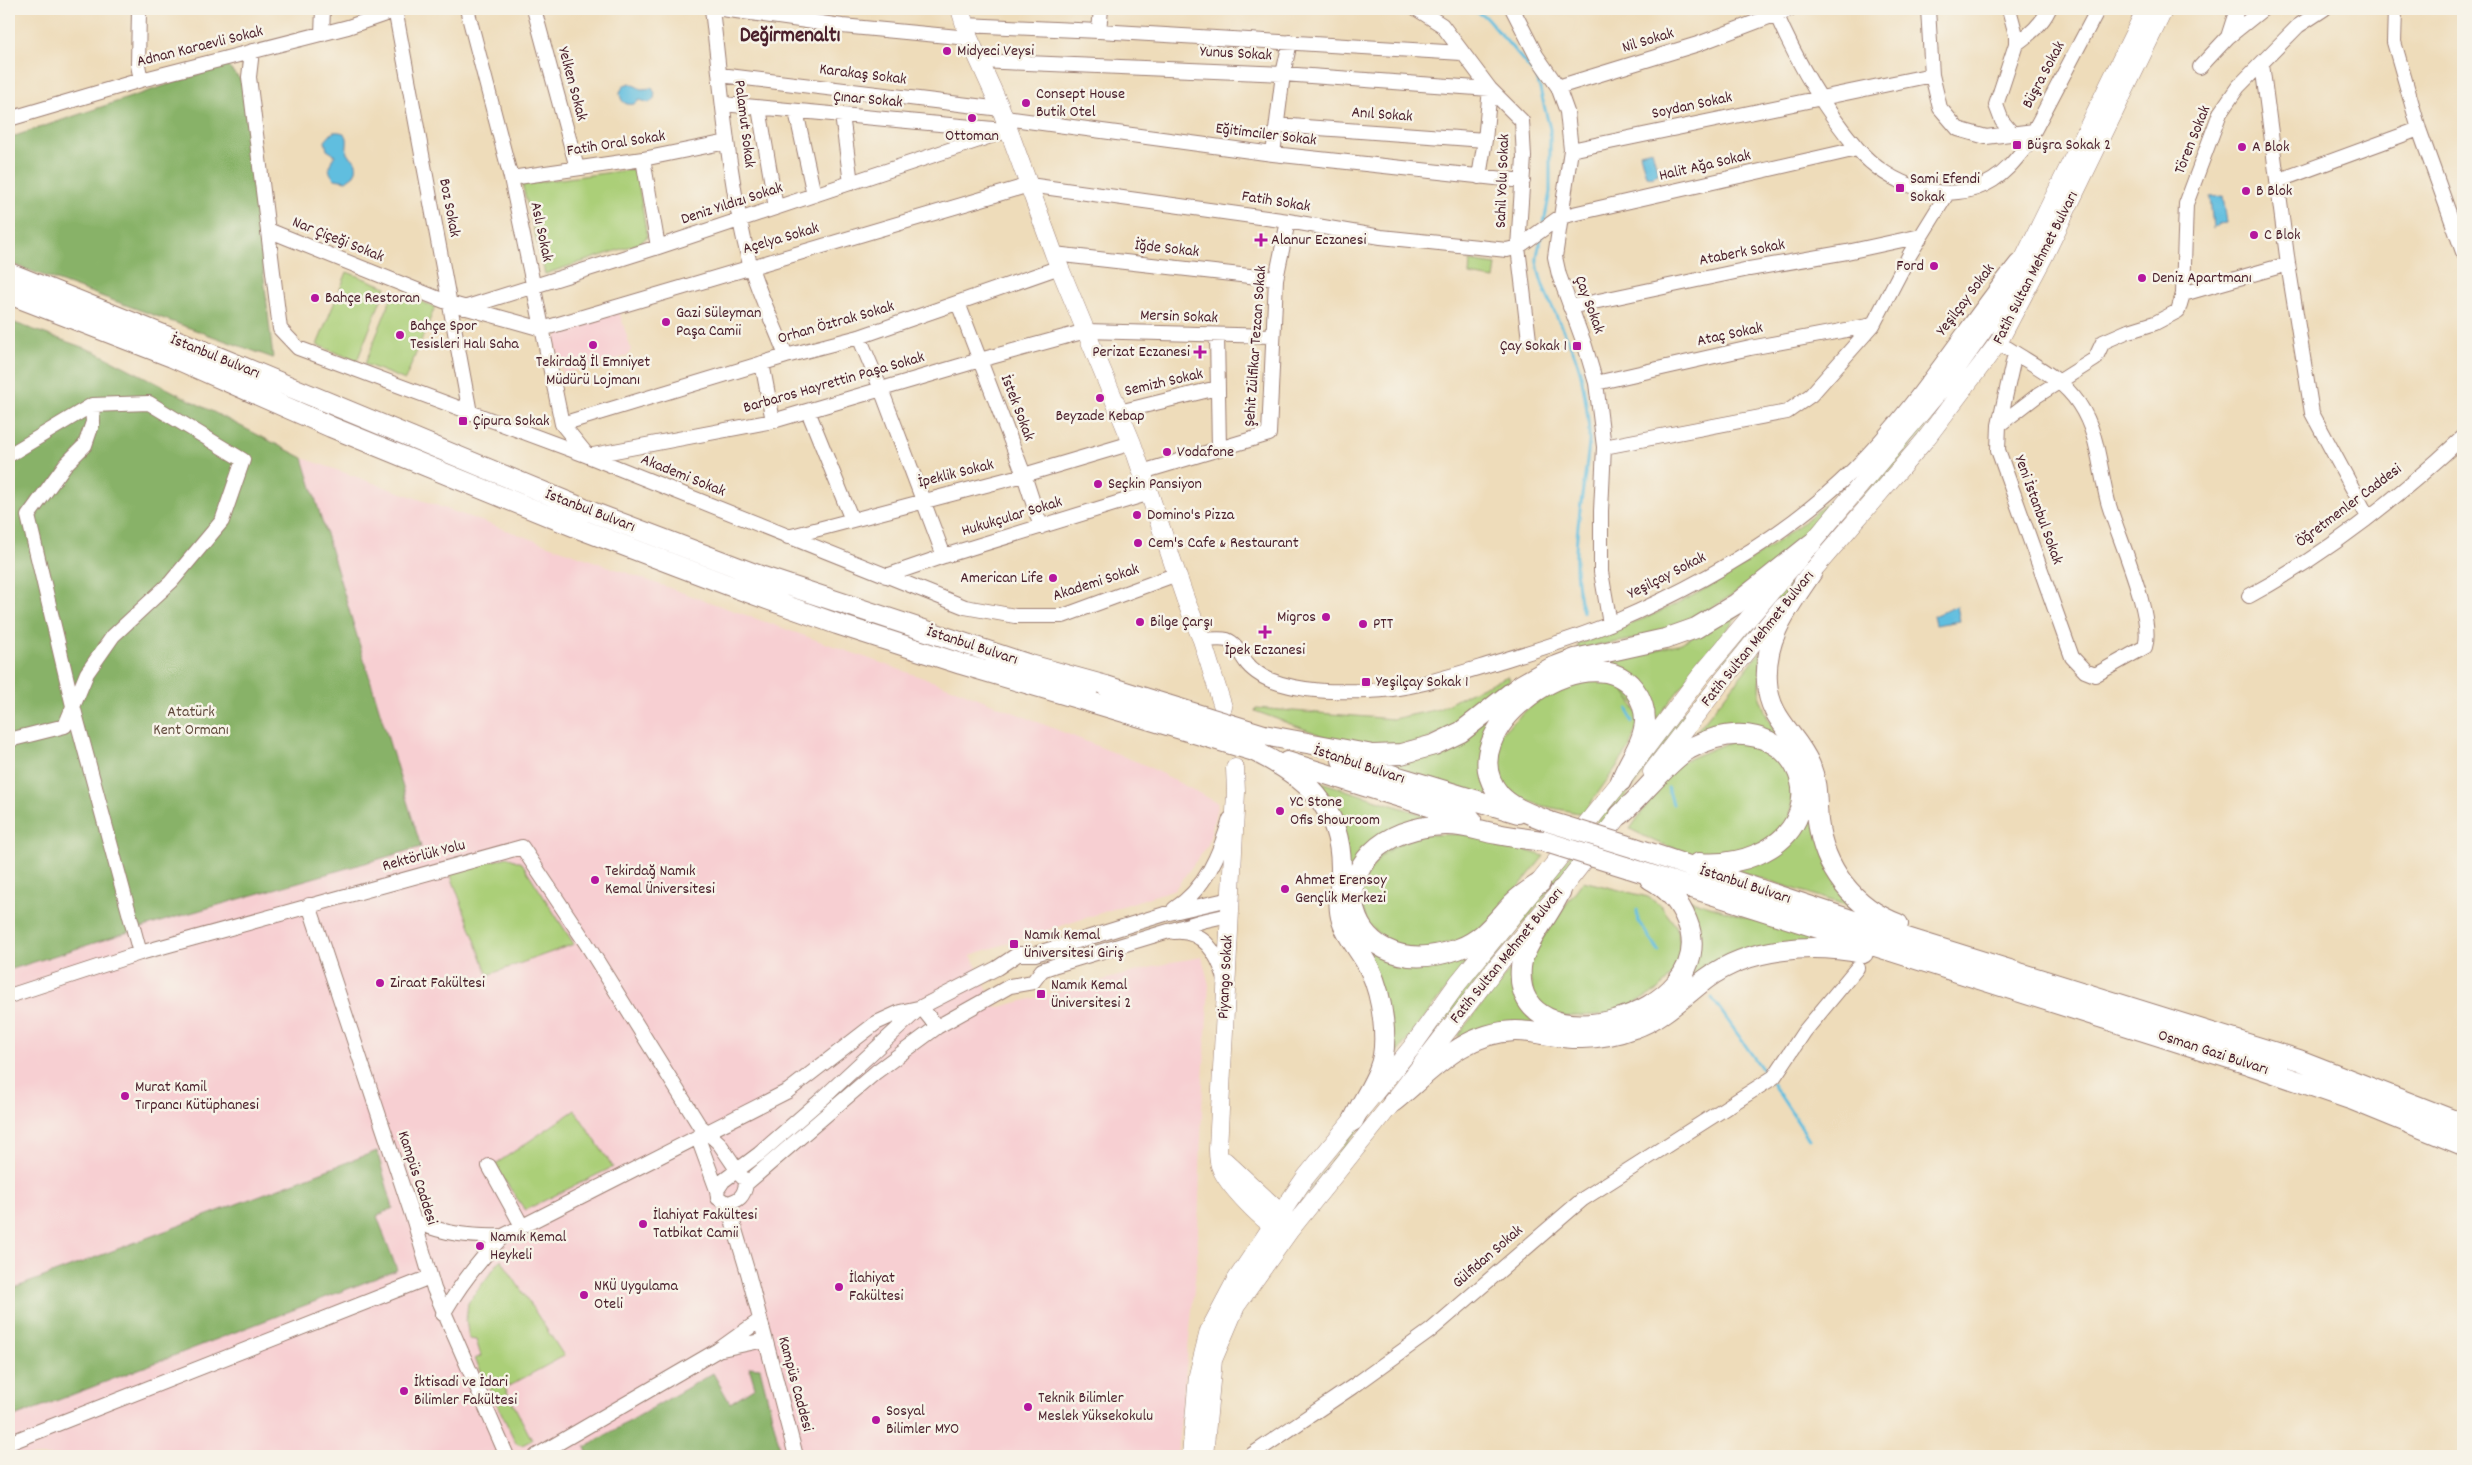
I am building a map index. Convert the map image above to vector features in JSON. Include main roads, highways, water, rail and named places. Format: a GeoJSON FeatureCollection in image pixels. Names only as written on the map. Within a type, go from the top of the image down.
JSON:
{"type":"FeatureCollection","features":[{"type":"Feature","properties":{"kind":"highway","name":"İstanbul Bulvarı"},"geometry":{"type":"LineString","coordinates":[[9,273],[223,359],[589,511],[763,577],[1030,665],[1106,686],[1259,743],[1543,841],[1958,973]]}},
{"type":"Feature","properties":{"kind":"highway","name":"İstanbul Bulvarı"},"geometry":{"type":"LineString","coordinates":[[9,294],[172,357],[330,427],[565,523],[728,585],[951,661],[1094,703],[1396,778],[1550,822],[1958,953]]}},
{"type":"Feature","properties":{"kind":"highway"},"geometry":{"type":"LineString","coordinates":[[1259,743],[1379,756],[1401,754],[1434,745],[1461,732],[1521,685],[1552,668],[1575,659],[1665,640],[1696,628],[1736,604],[1812,544]]}},
{"type":"Feature","properties":{"kind":"highway"},"geometry":{"type":"LineString","coordinates":[[1812,572],[1770,640],[1767,682],[1775,714],[1802,750],[1814,775],[1823,846],[1835,874],[1854,897],[1868,909],[1885,919],[1937,940],[1958,953]]}},
{"type":"Feature","properties":{"kind":"highway"},"geometry":{"type":"LineString","coordinates":[[1550,822],[1522,810],[1500,794],[1489,772],[1488,761],[1493,736],[1501,724],[1517,706],[1553,682],[1581,672],[1606,673],[1626,681],[1638,694],[1644,713],[1644,727],[1640,743],[1626,765],[1621,781]]}},
{"type":"Feature","properties":{"kind":"highway"},"geometry":{"type":"LineString","coordinates":[[1620,815],[1676,758],[1687,750],[1716,738],[1734,734],[1750,734],[1764,738],[1776,745],[1796,766],[1802,790],[1798,816],[1792,828],[1768,850],[1725,864],[1701,863],[1635,848]]}},
{"type":"Feature","properties":{"kind":"highway"},"geometry":{"type":"LineString","coordinates":[[1259,743],[1276,762],[1302,780],[1325,806],[1338,836],[1341,869],[1339,906],[1341,919],[1370,970],[1378,991],[1384,1030],[1380,1069],[1353,1121]]}},
{"type":"Feature","properties":{"kind":"highway"},"geometry":{"type":"LineString","coordinates":[[1540,883],[1513,903],[1481,938],[1456,950],[1427,956],[1391,952],[1370,939],[1357,920],[1352,895],[1353,883],[1365,858],[1379,846],[1410,831],[1435,826],[1460,826],[1500,835],[1543,841]]}},
{"type":"Feature","properties":{"kind":"highway"},"geometry":{"type":"LineString","coordinates":[[1561,890],[1554,906],[1522,958],[1520,968],[1524,993],[1536,1011],[1554,1021],[1601,1024],[1619,1019],[1652,1004],[1666,993],[1685,968],[1691,942],[1690,928],[1677,902],[1656,882],[1628,868]]}},
{"type":"Feature","properties":{"kind":"highway"},"geometry":{"type":"LineString","coordinates":[[1393,1102],[1442,1059],[1471,1042],[1488,1036],[1514,1031],[1582,1038],[1602,1036],[1636,1028],[1659,1015],[1709,977],[1756,956],[1802,949],[1848,950],[1921,967],[1958,973]]}},
{"type":"Feature","properties":{"kind":"highway","name":"Osman Gazi Bulvarı"},"geometry":{"type":"LineString","coordinates":[[1958,953],[2290,1057],[2463,1124]]}},
{"type":"Feature","properties":{"kind":"highway","name":"Osman Gazi Bulvarı"},"geometry":{"type":"LineString","coordinates":[[1958,973],[2298,1080],[2463,1145]]}},
{"type":"Feature","properties":{"kind":"main road","name":"Fatih Sultan Mehmet Bulvarı"},"geometry":{"type":"LineString","coordinates":[[1191,1456],[1198,1375],[1209,1331],[1236,1280],[1276,1219],[1305,1178],[1412,1048],[1458,983],[1621,781],[1701,675],[1900,441],[1946,383],[1990,321],[2034,240],[2146,9]]}},
{"type":"Feature","properties":{"kind":"main road","name":"Fatih Sultan Mehmet Bulvarı"},"geometry":{"type":"LineString","coordinates":[[1204,1456],[1210,1380],[1217,1346],[1236,1306],[1290,1230],[1393,1102],[1501,960],[1561,890],[1620,815],[1718,685],[1925,440],[1998,343],[2044,256],[2164,9]]}},
{"type":"Feature","properties":{"kind":"main road"},"geometry":{"type":"LineString","coordinates":[[965,24],[1005,119],[1057,261],[1132,443],[1202,640],[1223,707]]}},
{"type":"Feature","properties":{"kind":"main road","name":"Piyango Sokak"},"geometry":{"type":"LineString","coordinates":[[1235,768],[1235,804],[1218,1149],[1220,1167],[1227,1180],[1276,1219]]}},
{"type":"Feature","properties":{"kind":"main road"},"geometry":{"type":"LineString","coordinates":[[1276,1219],[1290,1230]]}},
{"type":"Feature","properties":{"kind":"water"},"geometry":{"type":"Polygon","coordinates":[[[630,83],[641,89],[652,88],[655,93],[654,99],[649,103],[640,100],[634,104],[626,103],[622,100],[620,92],[624,85],[630,83]]]}},
{"type":"Feature","properties":{"kind":"water"},"geometry":{"type":"Polygon","coordinates":[[[333,132],[344,133],[347,139],[347,154],[356,163],[354,175],[346,181],[335,179],[329,170],[335,155],[327,150],[325,141],[333,132]]]}},
{"type":"Feature","properties":{"kind":"water"},"geometry":{"type":"Polygon","coordinates":[[[1652,150],[1658,173],[1652,177],[1646,176],[1640,153],[1652,150]]]}},
{"type":"Feature","properties":{"kind":"water"},"geometry":{"type":"Polygon","coordinates":[[[2223,196],[2227,223],[2217,224],[2213,228],[2210,197],[2223,196]]]}},
{"type":"Feature","properties":{"kind":"water"},"geometry":{"type":"Polygon","coordinates":[[[1957,606],[1960,621],[1935,625],[1933,616],[1957,606]]]}},
{"type":"Feature","properties":{"kind":"waterway"},"geometry":{"type":"LineString","coordinates":[[1470,9],[1486,17],[1537,77],[1550,129],[1550,192],[1544,222]]}},
{"type":"Feature","properties":{"kind":"waterway"},"geometry":{"type":"LineString","coordinates":[[1542,236],[1537,262],[1546,294],[1568,339],[1580,370],[1588,422],[1589,443],[1576,549],[1578,591],[1583,612]]}},
{"type":"Feature","properties":{"kind":"waterway"},"geometry":{"type":"LineString","coordinates":[[1628,709],[1632,722]]}},
{"type":"Feature","properties":{"kind":"waterway"},"geometry":{"type":"LineString","coordinates":[[1668,788],[1673,804]]}},
{"type":"Feature","properties":{"kind":"waterway"},"geometry":{"type":"LineString","coordinates":[[1637,910],[1638,921],[1659,951]]}},
{"type":"Feature","properties":{"kind":"waterway"},"geometry":{"type":"LineString","coordinates":[[1712,998],[1767,1076]]}},
{"type":"Feature","properties":{"kind":"waterway"},"geometry":{"type":"LineString","coordinates":[[1772,1083],[1809,1139]]}},
{"type":"Feature","properties":{"kind":"place","name":"Midyeci Veysi"},"geometry":{"type":"Point","coordinates":[947,51]}},
{"type":"Feature","properties":{"kind":"place","name":"Consept House Butik Otel"},"geometry":{"type":"Point","coordinates":[1026,103]}},
{"type":"Feature","properties":{"kind":"place","name":"Ottoman"},"geometry":{"type":"Point","coordinates":[972,118]}},
{"type":"Feature","properties":{"kind":"place","name":"Büşra Sokak 2"},"geometry":{"type":"Point","coordinates":[2017,145]}},
{"type":"Feature","properties":{"kind":"place","name":"A Blok"},"geometry":{"type":"Point","coordinates":[2242,147]}},
{"type":"Feature","properties":{"kind":"place","name":"Sami Efendi Sokak"},"geometry":{"type":"Point","coordinates":[1900,188]}},
{"type":"Feature","properties":{"kind":"place","name":"B Blok"},"geometry":{"type":"Point","coordinates":[2246,191]}},
{"type":"Feature","properties":{"kind":"place","name":"C Blok"},"geometry":{"type":"Point","coordinates":[2254,235]}},
{"type":"Feature","properties":{"kind":"place","name":"Alanur Eczanesi"},"geometry":{"type":"Point","coordinates":[1261,240]}},
{"type":"Feature","properties":{"kind":"place","name":"Ford"},"geometry":{"type":"Point","coordinates":[1934,266]}},
{"type":"Feature","properties":{"kind":"place","name":"Deniz Apartmanı"},"geometry":{"type":"Point","coordinates":[2142,278]}},
{"type":"Feature","properties":{"kind":"place","name":"Bahçe Restoran"},"geometry":{"type":"Point","coordinates":[315,298]}},
{"type":"Feature","properties":{"kind":"place","name":"Gazi Süleyman Paşa Camii"},"geometry":{"type":"Point","coordinates":[666,322]}},
{"type":"Feature","properties":{"kind":"place","name":"Bahçe Spor Tesisleri Halı Saha"},"geometry":{"type":"Point","coordinates":[400,335]}},
{"type":"Feature","properties":{"kind":"place","name":"Tekirdağ İl Emniyet Müdürü Lojmanı"},"geometry":{"type":"Point","coordinates":[593,345]}},
{"type":"Feature","properties":{"kind":"place","name":"Çay Sokak 1"},"geometry":{"type":"Point","coordinates":[1577,346]}},
{"type":"Feature","properties":{"kind":"place","name":"Perizat Eczanesi"},"geometry":{"type":"Point","coordinates":[1200,352]}},
{"type":"Feature","properties":{"kind":"place","name":"Beyzade Kebap"},"geometry":{"type":"Point","coordinates":[1100,398]}},
{"type":"Feature","properties":{"kind":"place","name":"Çipura Sokak"},"geometry":{"type":"Point","coordinates":[463,421]}},
{"type":"Feature","properties":{"kind":"place","name":"Vodafone"},"geometry":{"type":"Point","coordinates":[1167,452]}},
{"type":"Feature","properties":{"kind":"place","name":"Seçkin Pansiyon"},"geometry":{"type":"Point","coordinates":[1098,484]}},
{"type":"Feature","properties":{"kind":"place","name":"Domino's Pizza"},"geometry":{"type":"Point","coordinates":[1137,515]}},
{"type":"Feature","properties":{"kind":"place","name":"Cem's Cafe & Restaurant"},"geometry":{"type":"Point","coordinates":[1138,543]}},
{"type":"Feature","properties":{"kind":"place","name":"American Life"},"geometry":{"type":"Point","coordinates":[1053,578]}},
{"type":"Feature","properties":{"kind":"place","name":"Migros"},"geometry":{"type":"Point","coordinates":[1326,617]}},
{"type":"Feature","properties":{"kind":"place","name":"Bilge Çarşı"},"geometry":{"type":"Point","coordinates":[1140,622]}},
{"type":"Feature","properties":{"kind":"place","name":"PTT"},"geometry":{"type":"Point","coordinates":[1363,624]}},
{"type":"Feature","properties":{"kind":"place","name":"İpek Eczanesi"},"geometry":{"type":"Point","coordinates":[1265,632]}},
{"type":"Feature","properties":{"kind":"place","name":"Yeşilçay Sokak 1"},"geometry":{"type":"Point","coordinates":[1366,682]}},
{"type":"Feature","properties":{"kind":"place","name":"YC Stone Ofis Showroom"},"geometry":{"type":"Point","coordinates":[1280,811]}},
{"type":"Feature","properties":{"kind":"place","name":"Tekirdağ Namık Kemal Üniversitesi"},"geometry":{"type":"Point","coordinates":[595,880]}},
{"type":"Feature","properties":{"kind":"place","name":"Ahmet Erensoy Gençlik Merkezi"},"geometry":{"type":"Point","coordinates":[1285,889]}},
{"type":"Feature","properties":{"kind":"place","name":"Namık Kemal Üniversitesi Giriş"},"geometry":{"type":"Point","coordinates":[1014,944]}},
{"type":"Feature","properties":{"kind":"place","name":"Ziraat Fakültesi"},"geometry":{"type":"Point","coordinates":[380,983]}},
{"type":"Feature","properties":{"kind":"place","name":"Namık Kemal Üniversitesi 2"},"geometry":{"type":"Point","coordinates":[1041,994]}},
{"type":"Feature","properties":{"kind":"place","name":"Murat Kamil Tırpancı Kütüphanesi"},"geometry":{"type":"Point","coordinates":[125,1096]}},
{"type":"Feature","properties":{"kind":"place","name":"İlahiyat Fakültesi Tatbikat Camii"},"geometry":{"type":"Point","coordinates":[643,1224]}},
{"type":"Feature","properties":{"kind":"place","name":"Namık Kemal Heykeli"},"geometry":{"type":"Point","coordinates":[480,1246]}},
{"type":"Feature","properties":{"kind":"place","name":"İlahiyat Fakültesi"},"geometry":{"type":"Point","coordinates":[839,1287]}},
{"type":"Feature","properties":{"kind":"place","name":"NKÜ Uygulama Oteli"},"geometry":{"type":"Point","coordinates":[584,1295]}},
{"type":"Feature","properties":{"kind":"place","name":"İktisadi ve İdari Bilimler Fakültesi"},"geometry":{"type":"Point","coordinates":[404,1391]}},
{"type":"Feature","properties":{"kind":"place","name":"Teknik Bilimler Meslek Yüksekokulu"},"geometry":{"type":"Point","coordinates":[1028,1407]}},
{"type":"Feature","properties":{"kind":"place","name":"Sosyal Bilimler MYO"},"geometry":{"type":"Point","coordinates":[876,1420]}},
{"type":"Feature","properties":{"kind":"district","name":"Değirmenaltı"},"geometry":{"type":"Point","coordinates":[790,37]}},
{"type":"Feature","properties":{"kind":"park label","name":"Atatürk Kent Ormanı"},"geometry":{"type":"Point","coordinates":[191,721]}}]}
